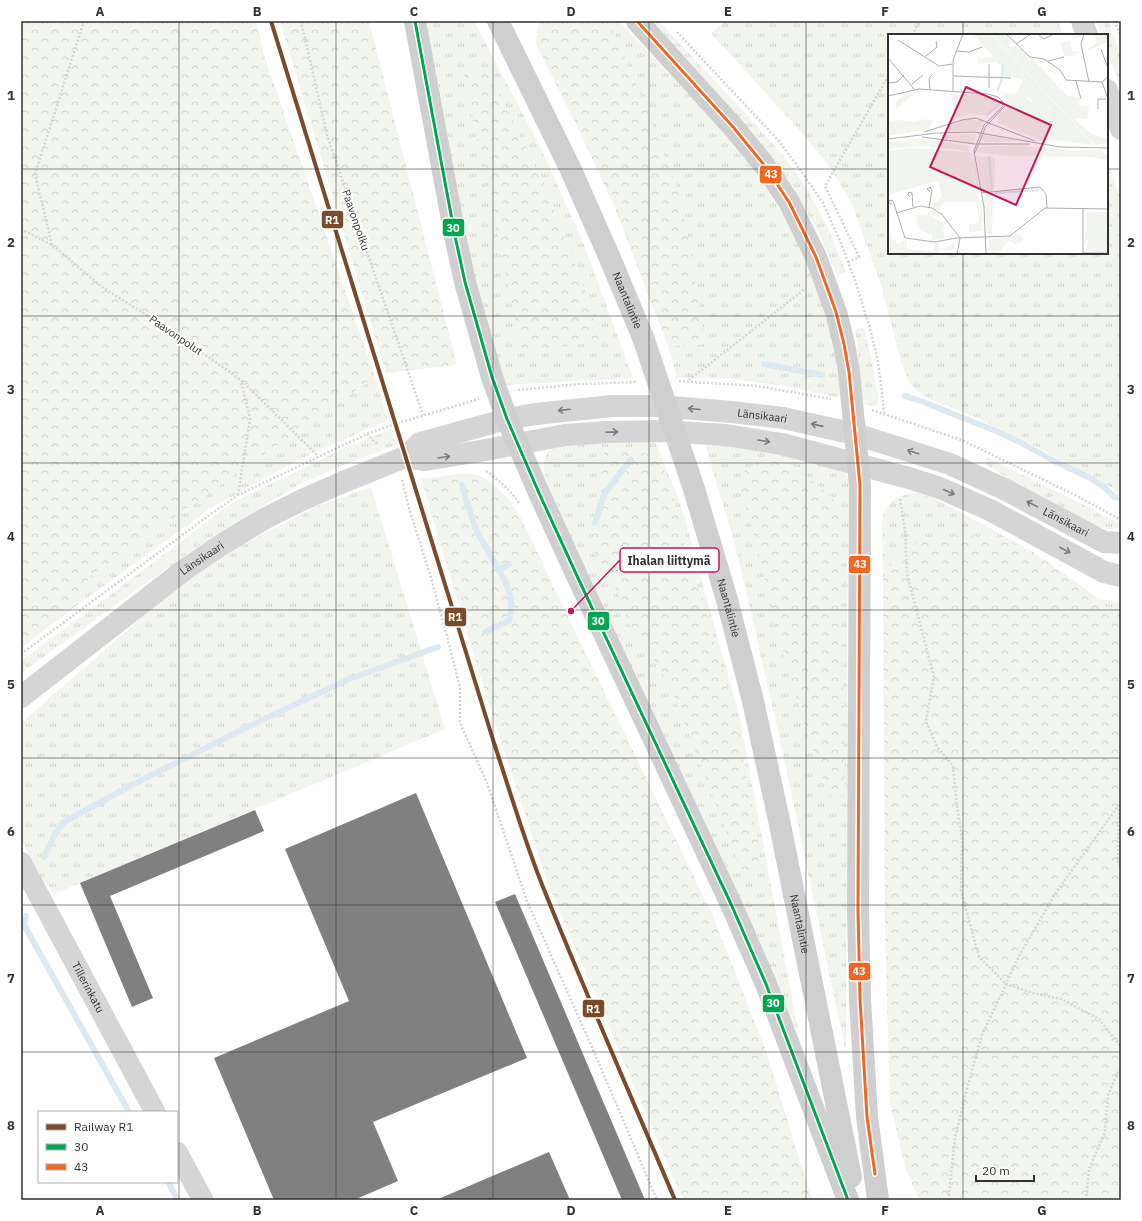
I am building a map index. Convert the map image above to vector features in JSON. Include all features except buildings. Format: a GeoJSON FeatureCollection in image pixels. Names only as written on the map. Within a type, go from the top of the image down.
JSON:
{"type":"FeatureCollection","features":[{"type":"Feature","properties":{"kind":"main road"},"geometry":{"type":"LineString","coordinates":[[415,21],[465,282],[490,370],[507,419],[578,578],[731,904],[766,984],[848,1200]]}},
{"type":"Feature","properties":{"kind":"main road","name":"Naantalintie"},"geometry":{"type":"LineString","coordinates":[[499,21],[571,170],[612,263],[644,340],[694,489],[727,600],[753,701],[779,820],[856,1200]]}},
{"type":"Feature","properties":{"kind":"main road"},"geometry":{"type":"LineString","coordinates":[[637,21],[734,128],[765,166],[788,202],[816,257],[836,312],[849,372],[860,485],[861,578],[858,903],[860,999],[867,1116],[878,1200]]}},
{"type":"Feature","properties":{"kind":"street"},"geometry":{"type":"LineString","coordinates":[[1082,21],[1087,34]]}},
{"type":"Feature","properties":{"kind":"street"},"geometry":{"type":"LineString","coordinates":[[1108,93],[1121,129]]}},
{"type":"Feature","properties":{"kind":"street","name":"Länsikaari"},"geometry":{"type":"LineString","coordinates":[[21,697],[184,570],[224,543],[264,519],[336,485],[400,459],[420,443],[507,419],[536,414],[612,406],[658,406],[783,418],[855,434],[950,464],[1112,543]]}},
{"type":"Feature","properties":{"kind":"street"},"geometry":{"type":"LineString","coordinates":[[400,459],[425,460],[565,435],[608,432],[662,431],[726,435],[782,444],[934,486],[990,510],[1113,574]]}},
{"type":"Feature","properties":{"kind":"street","name":"Tillerinkatu"},"geometry":{"type":"LineString","coordinates":[[21,862],[154,1111]]}},
{"type":"Feature","properties":{"kind":"street"},"geometry":{"type":"LineString","coordinates":[[178,1154],[203,1200]]}},
{"type":"Feature","properties":{"kind":"path"},"geometry":{"type":"LineString","coordinates":[[52,245],[35,174],[84,21]]}},
{"type":"Feature","properties":{"kind":"path","name":"Paavonpolku"},"geometry":{"type":"LineString","coordinates":[[301,21],[327,135],[424,415]]}},
{"type":"Feature","properties":{"kind":"path"},"geometry":{"type":"LineString","coordinates":[[913,34],[920,21]]}},
{"type":"Feature","properties":{"kind":"path"},"geometry":{"type":"LineString","coordinates":[[1115,21],[1121,38]]}},
{"type":"Feature","properties":{"kind":"path"},"geometry":{"type":"LineString","coordinates":[[848,262],[859,257],[825,186],[888,77]]}},
{"type":"Feature","properties":{"kind":"path","name":"Paavonpolut"},"geometry":{"type":"LineString","coordinates":[[21,229],[52,245],[102,286],[164,326],[241,380],[318,456]]}},
{"type":"Feature","properties":{"kind":"path"},"geometry":{"type":"LineString","coordinates":[[688,381],[808,286]]}},
{"type":"Feature","properties":{"kind":"path"},"geometry":{"type":"LineString","coordinates":[[238,495],[250,419],[241,380]]}},
{"type":"Feature","properties":{"kind":"path"},"geometry":{"type":"LineString","coordinates":[[884,413],[964,441],[1075,495],[1121,520]]}},
{"type":"Feature","properties":{"kind":"path"},"geometry":{"type":"LineString","coordinates":[[367,434],[400,459],[410,512],[430,574],[460,688],[460,723],[487,783],[527,901],[595,1054],[657,1200]]}},
{"type":"Feature","properties":{"kind":"path"},"geometry":{"type":"LineString","coordinates":[[485,470],[500,482],[521,505]]}},
{"type":"Feature","properties":{"kind":"path"},"geometry":{"type":"LineString","coordinates":[[900,499],[905,530],[907,574],[934,677],[926,721],[937,747],[953,765],[962,840],[961,891],[979,957],[1006,984],[1034,993],[1061,999],[1099,1019],[1121,1048]]}},
{"type":"Feature","properties":{"kind":"path"},"geometry":{"type":"LineString","coordinates":[[949,1200],[955,1138],[982,1035],[1019,956],[1057,891],[1120,804]]}},
{"type":"Feature","properties":{"kind":"path"},"geometry":{"type":"LineString","coordinates":[[1120,804],[1118,863],[1121,868]]}},
{"type":"Feature","properties":{"kind":"path"},"geometry":{"type":"LineString","coordinates":[[1086,1200],[1089,1169],[1105,1132],[1108,1094],[1121,1068]]}},
{"type":"Feature","properties":{"kind":"green space"},"geometry":{"type":"Polygon","coordinates":[[[21,21],[256,21],[265,58],[375,377],[90,576],[72,609],[21,648],[21,21]]]}},
{"type":"Feature","properties":{"kind":"green space"},"geometry":{"type":"Polygon","coordinates":[[[280,21],[369,21],[457,365],[386,373],[280,21]]]}},
{"type":"Feature","properties":{"kind":"green space"},"geometry":{"type":"Polygon","coordinates":[[[424,21],[474,21],[540,146],[585,247],[633,378],[504,385],[476,287],[424,21]],[[544,184],[600,340],[588,298],[544,184]]]}},
{"type":"Feature","properties":{"kind":"green space"},"geometry":{"type":"Polygon","coordinates":[[[609,21],[619,21],[718,125],[747,159],[778,207],[802,253],[819,294],[833,342],[841,394],[836,397],[785,386],[730,379],[677,378],[668,346],[705,344],[609,21]]]}},
{"type":"Feature","properties":{"kind":"green space"},"geometry":{"type":"Polygon","coordinates":[[[609,21],[640,93],[681,198],[705,344],[668,346],[615,208],[573,118],[536,44],[539,22],[609,21]]]}},
{"type":"Feature","properties":{"kind":"green space"},"geometry":{"type":"Polygon","coordinates":[[[650,21],[659,21],[780,152],[806,188],[831,235],[846,272],[837,275],[815,225],[787,182],[650,21]]]}},
{"type":"Feature","properties":{"kind":"green space"},"geometry":{"type":"Polygon","coordinates":[[[726,21],[1058,21],[1064,34],[888,34],[888,254],[1108,254],[1108,163],[1121,200],[1121,493],[1026,441],[979,419],[925,397],[910,384],[901,362],[881,285],[852,204],[829,166],[803,134],[711,33],[726,21]]]}},
{"type":"Feature","properties":{"kind":"green space"},"geometry":{"type":"Polygon","coordinates":[[[1096,21],[1108,21],[1121,55],[1121,88],[1108,54],[1108,34],[1101,34],[1096,21]]]}},
{"type":"Feature","properties":{"kind":"green space"},"geometry":{"type":"Polygon","coordinates":[[[475,68],[488,75],[544,184],[588,298],[600,341],[522,353],[464,75],[475,68]]]}},
{"type":"Feature","properties":{"kind":"green space"},"geometry":{"type":"Polygon","coordinates":[[[864,327],[879,402],[875,406],[864,404],[861,395],[855,330],[864,327]]]}},
{"type":"Feature","properties":{"kind":"green space"},"geometry":{"type":"Polygon","coordinates":[[[375,377],[388,420],[300,459],[211,508],[72,609],[90,576],[375,377]]]}},
{"type":"Feature","properties":{"kind":"green space"},"geometry":{"type":"Polygon","coordinates":[[[391,429],[396,445],[302,483],[228,527],[187,554],[21,673],[21,661],[219,512],[240,499],[342,449],[391,429]]]}},
{"type":"Feature","properties":{"kind":"green space"},"geometry":{"type":"Polygon","coordinates":[[[655,441],[681,505],[740,719],[799,1036],[764,952],[546,480],[544,470],[545,457],[551,449],[556,446],[655,441]]]}},
{"type":"Feature","properties":{"kind":"green space"},"geometry":{"type":"Polygon","coordinates":[[[705,445],[757,448],[808,459],[841,468],[846,473],[850,482],[847,616],[848,824],[846,1053],[782,749],[737,552],[705,445]]]}},
{"type":"Feature","properties":{"kind":"green space"},"geometry":{"type":"Polygon","coordinates":[[[611,448],[627,449],[656,456],[667,476],[678,515],[685,549],[703,599],[734,712],[760,853],[758,869],[754,874],[746,873],[740,866],[668,681],[628,623],[618,592],[601,565],[590,543],[595,519],[604,452],[611,448]]]}},
{"type":"Feature","properties":{"kind":"green space"},"geometry":{"type":"Polygon","coordinates":[[[986,457],[1118,522],[1119,528],[1109,529],[1092,524],[1035,496],[985,464],[986,457]]]}},
{"type":"Feature","properties":{"kind":"green space"},"geometry":{"type":"Polygon","coordinates":[[[773,459],[789,462],[831,496],[839,512],[845,787],[841,803],[837,802],[831,796],[820,773],[786,663],[739,482],[747,467],[764,460],[773,459]]]}},
{"type":"Feature","properties":{"kind":"green space"},"geometry":{"type":"Polygon","coordinates":[[[458,474],[475,474],[492,483],[503,493],[520,516],[712,914],[765,1048],[812,1200],[683,1200],[548,884],[485,692],[421,479],[458,474]]]}},
{"type":"Feature","properties":{"kind":"green space"},"geometry":{"type":"Polygon","coordinates":[[[371,487],[445,729],[54,894],[40,876],[21,841],[21,723],[165,597],[188,580],[234,549],[315,507],[371,487]]]}},
{"type":"Feature","properties":{"kind":"green space"},"geometry":{"type":"Polygon","coordinates":[[[919,493],[936,499],[1032,551],[990,537],[883,580],[882,523],[884,511],[893,500],[904,495],[919,493]]]}},
{"type":"Feature","properties":{"kind":"green space"},"geometry":{"type":"Polygon","coordinates":[[[961,535],[990,537],[1032,551],[1098,598],[1121,628],[1121,1200],[919,1200],[905,1167],[890,1103],[885,926],[883,580],[895,557],[913,545],[961,535]]]}},
{"type":"Feature","properties":{"kind":"green space"},"geometry":{"type":"Polygon","coordinates":[[[1098,598],[1121,603],[1121,628],[1098,598]]]}},
{"type":"Feature","properties":{"kind":"waterway"},"geometry":{"type":"LineString","coordinates":[[764,364],[822,375]]}},
{"type":"Feature","properties":{"kind":"waterway"},"geometry":{"type":"LineString","coordinates":[[905,396],[994,430],[1022,443],[1050,459],[1090,478],[1104,487],[1114,497],[1121,498]]}},
{"type":"Feature","properties":{"kind":"waterway"},"geometry":{"type":"LineString","coordinates":[[595,523],[604,495],[631,460]]}},
{"type":"Feature","properties":{"kind":"waterway"},"geometry":{"type":"LineString","coordinates":[[462,485],[477,532],[499,570]]}},
{"type":"Feature","properties":{"kind":"waterway"},"geometry":{"type":"LineString","coordinates":[[485,632],[509,621],[511,613],[510,594],[499,570],[509,564]]}},
{"type":"Feature","properties":{"kind":"waterway"},"geometry":{"type":"LineString","coordinates":[[44,857],[55,834],[64,822],[130,786],[243,729],[349,679],[438,647]]}},
{"type":"Feature","properties":{"kind":"waterway"},"geometry":{"type":"LineString","coordinates":[[26,916],[24,925],[128,1111]]}},
{"type":"Feature","properties":{"kind":"waterway"},"geometry":{"type":"LineString","coordinates":[[169,1183],[178,1200]]}},
{"type":"Feature","properties":{"kind":"rail line","name":"R1"},"geometry":{"type":"LineString","coordinates":[[271,21],[523,833],[575,966],[675,1200]]}},
{"type":"Feature","properties":{"kind":"transit line","name":"30"},"geometry":{"type":"LineString","coordinates":[[415,21],[465,282],[492,377],[507,419],[539,493],[731,904],[766,984],[848,1200]]}},
{"type":"Feature","properties":{"kind":"transit line","name":"43"},"geometry":{"type":"LineString","coordinates":[[637,21],[734,128],[765,166],[789,202],[816,257],[836,312],[844,344],[849,372],[860,485],[858,911],[860,999],[867,1117],[875,1174]]}},
{"type":"Feature","properties":{"kind":"place","name":"Ihalan liittymä"},"geometry":{"type":"Point","coordinates":[571,611]}}]}
